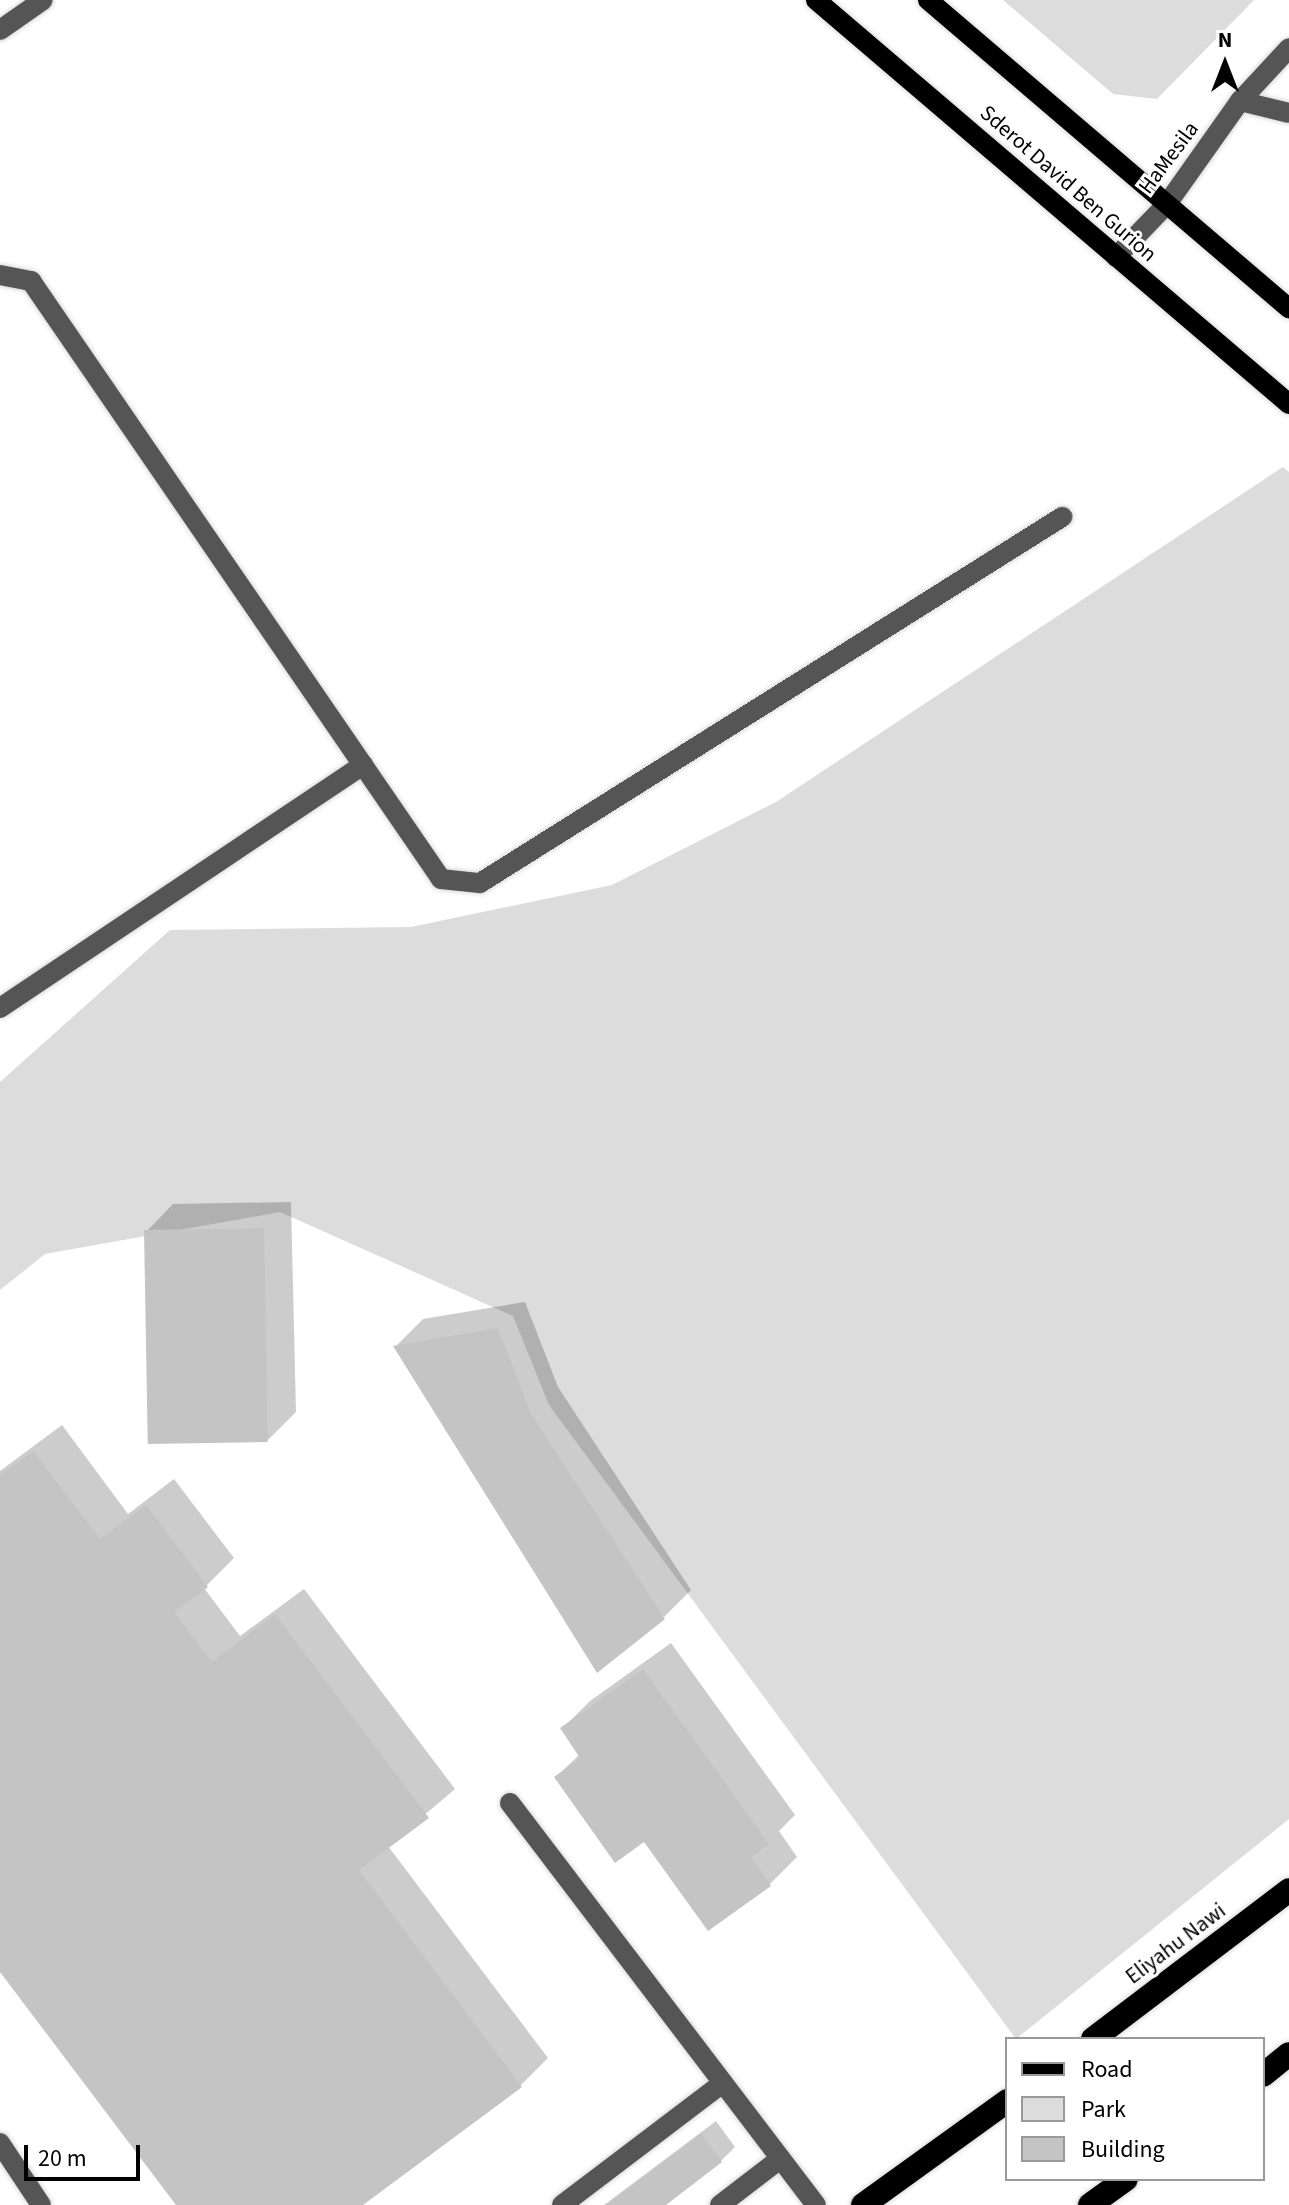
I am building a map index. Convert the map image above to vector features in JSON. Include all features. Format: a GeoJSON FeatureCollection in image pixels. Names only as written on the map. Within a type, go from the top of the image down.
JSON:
{"type":"FeatureCollection","features":[{"type":"Feature","properties":{"kind":"highway","name":"Eliyahu Nawi"},"geometry":{"type":"LineString","coordinates":[[1096,2037],[1289,1890]]}},
{"type":"Feature","properties":{"kind":"highway"},"geometry":{"type":"LineString","coordinates":[[1265,2073],[1289,2054]]}},
{"type":"Feature","properties":{"kind":"highway"},"geometry":{"type":"LineString","coordinates":[[863,2205],[1005,2102]]}},
{"type":"Feature","properties":{"kind":"highway"},"geometry":{"type":"LineString","coordinates":[[1090,2205],[1123,2181]]}},
{"type":"Feature","properties":{"kind":"main road","name":"Sderot David Ben Gurion"},"geometry":{"type":"LineString","coordinates":[[816,0],[1289,404]]}},
{"type":"Feature","properties":{"kind":"main road"},"geometry":{"type":"LineString","coordinates":[[928,0],[1289,308]]}},
{"type":"Feature","properties":{"kind":"street"},"geometry":{"type":"LineString","coordinates":[[0,30],[43,0]]}},
{"type":"Feature","properties":{"kind":"street","name":"HaMesila"},"geometry":{"type":"LineString","coordinates":[[1116,257],[1167,204],[1240,101],[1289,48]]}},
{"type":"Feature","properties":{"kind":"street"},"geometry":{"type":"LineString","coordinates":[[1240,101],[1289,113]]}},
{"type":"Feature","properties":{"kind":"street"},"geometry":{"type":"LineString","coordinates":[[0,275],[31,281],[441,879],[480,883],[1062,517]]}},
{"type":"Feature","properties":{"kind":"street"},"geometry":{"type":"LineString","coordinates":[[0,1008],[363,765]]}},
{"type":"Feature","properties":{"kind":"street"},"geometry":{"type":"LineString","coordinates":[[510,1803],[816,2205]]}},
{"type":"Feature","properties":{"kind":"street"},"geometry":{"type":"LineString","coordinates":[[562,2205],[723,2083]]}},
{"type":"Feature","properties":{"kind":"street"},"geometry":{"type":"LineString","coordinates":[[0,2143],[41,2205]]}},
{"type":"Feature","properties":{"kind":"street"},"geometry":{"type":"LineString","coordinates":[[720,2205],[780,2159]]}},
{"type":"Feature","properties":{"kind":"green space"},"geometry":{"type":"Polygon","coordinates":[[[1003,0],[1254,0],[1157,99],[1113,94],[1003,0]]]}},
{"type":"Feature","properties":{"kind":"green space"},"geometry":{"type":"Polygon","coordinates":[[[1283,467],[1289,472],[1289,1819],[1018,2037],[1015,2037],[549,1405],[513,1316],[280,1212],[45,1254],[0,1290],[0,1082],[170,930],[411,927],[612,885],[776,802],[1283,467]]]}},
{"type":"Feature","properties":{"kind":"building"},"geometry":{"type":"Polygon","coordinates":[[[264,1228],[268,1442],[148,1444],[144,1230],[264,1228]]]}},
{"type":"Feature","properties":{"kind":"building"},"geometry":{"type":"Polygon","coordinates":[[[498,1328],[531,1414],[665,1619],[597,1673],[393,1346],[498,1328]]]}},
{"type":"Feature","properties":{"kind":"building"},"geometry":{"type":"Polygon","coordinates":[[[33,1451],[100,1539],[146,1505],[208,1587],[174,1612],[212,1662],[275,1614],[429,1818],[359,1870],[522,2087],[363,2205],[176,2205],[0,1972],[0,1476],[33,1451]]]}},
{"type":"Feature","properties":{"kind":"building"},"geometry":{"type":"Polygon","coordinates":[[[643,1669],[769,1844],[751,1857],[771,1886],[708,1931],[644,1842],[615,1863],[554,1777],[580,1758],[560,1728],[643,1669]]]}},
{"type":"Feature","properties":{"kind":"building"},"geometry":{"type":"Polygon","coordinates":[[[701,2134],[722,2162],[666,2205],[606,2205],[701,2134]]]}}]}
